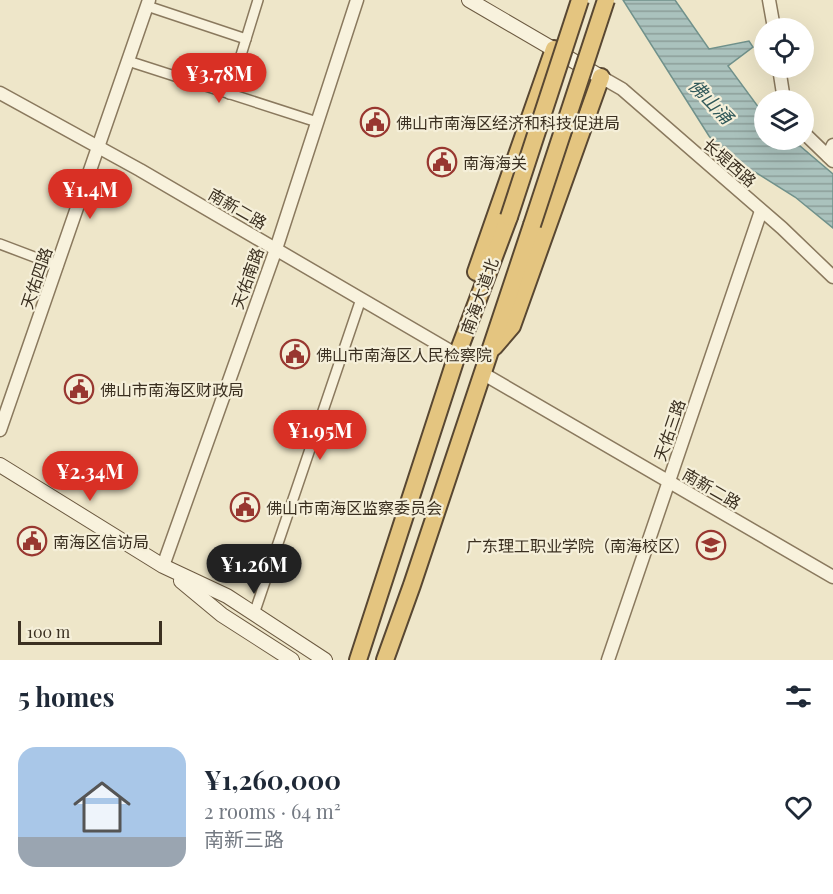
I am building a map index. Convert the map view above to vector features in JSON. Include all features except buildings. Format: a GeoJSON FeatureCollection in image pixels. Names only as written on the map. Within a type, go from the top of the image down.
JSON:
{"type":"FeatureCollection","features":[{"type":"Feature","properties":{"kind":"highway","name":"南海大道北"},"geometry":{"type":"LineString","coordinates":[[358,660],[457,355],[509,217],[580,0]]}},
{"type":"Feature","properties":{"kind":"highway","name":"南海大道北"},"geometry":{"type":"LineString","coordinates":[[385,660],[606,0]]}},
{"type":"Feature","properties":{"kind":"highway"},"geometry":{"type":"LineString","coordinates":[[469,323],[468,297],[554,49]]}},
{"type":"Feature","properties":{"kind":"highway"},"geometry":{"type":"LineString","coordinates":[[488,355],[512,326],[601,77]]}},
{"type":"Feature","properties":{"kind":"main road"},"geometry":{"type":"LineString","coordinates":[[469,0],[601,77]]}},
{"type":"Feature","properties":{"kind":"main road"},"geometry":{"type":"LineString","coordinates":[[0,465],[163,566],[227,596],[325,660]]}},
{"type":"Feature","properties":{"kind":"main road"},"geometry":{"type":"LineString","coordinates":[[163,566],[222,615],[292,660]]}},
{"type":"Feature","properties":{"kind":"street"},"geometry":{"type":"LineString","coordinates":[[229,94],[258,0]]}},
{"type":"Feature","properties":{"kind":"street","name":"天佑南路"},"geometry":{"type":"LineString","coordinates":[[163,566],[276,249],[357,0]]}},
{"type":"Feature","properties":{"kind":"street"},"geometry":{"type":"LineString","coordinates":[[769,0],[772,18]]}},
{"type":"Feature","properties":{"kind":"street"},"geometry":{"type":"LineString","coordinates":[[148,3],[246,39]]}},
{"type":"Feature","properties":{"kind":"street","name":"天佑四路"},"geometry":{"type":"LineString","coordinates":[[0,430],[148,3]]}},
{"type":"Feature","properties":{"kind":"street"},"geometry":{"type":"LineString","coordinates":[[128,61],[317,122]]}},
{"type":"Feature","properties":{"kind":"street","name":"长堤西路"},"geometry":{"type":"LineString","coordinates":[[601,77],[622,89],[833,277]]}},
{"type":"Feature","properties":{"kind":"street","name":"南新二路"},"geometry":{"type":"LineString","coordinates":[[0,93],[276,249],[457,355]]}},
{"type":"Feature","properties":{"kind":"street"},"geometry":{"type":"LineString","coordinates":[[814,141],[831,154]]}},
{"type":"Feature","properties":{"kind":"street","name":"天佑三路"},"geometry":{"type":"LineString","coordinates":[[608,660],[761,211]]}},
{"type":"Feature","properties":{"kind":"street"},"geometry":{"type":"LineString","coordinates":[[0,244],[58,266]]}},
{"type":"Feature","properties":{"kind":"street"},"geometry":{"type":"LineString","coordinates":[[254,614],[361,298]]}},
{"type":"Feature","properties":{"kind":"street","name":"南新二路"},"geometry":{"type":"LineString","coordinates":[[482,373],[833,577]]}},
{"type":"Feature","properties":{"kind":"water","name":"佛山涌"},"geometry":{"type":"Polygon","coordinates":[[[623,0],[675,0],[709,49],[749,41],[753,47],[728,66],[754,101],[754,150],[805,150],[833,174],[833,228],[795,197],[755,172],[741,174],[709,136],[623,0]]]}},
{"type":"Feature","properties":{"kind":"place","name":"佛山市南海区经济和科技促进局"},"geometry":{"type":"Point","coordinates":[375,122]}},
{"type":"Feature","properties":{"kind":"place","name":"南海海关"},"geometry":{"type":"Point","coordinates":[442,162]}},
{"type":"Feature","properties":{"kind":"place","name":"佛山市南海区人民检察院"},"geometry":{"type":"Point","coordinates":[295,354]}},
{"type":"Feature","properties":{"kind":"place","name":"佛山市南海区财政局"},"geometry":{"type":"Point","coordinates":[79,389]}},
{"type":"Feature","properties":{"kind":"place","name":"佛山市南海区监察委员会"},"geometry":{"type":"Point","coordinates":[245,507]}},
{"type":"Feature","properties":{"kind":"place","name":"南海区信访局"},"geometry":{"type":"Point","coordinates":[32,541]}},
{"type":"Feature","properties":{"kind":"place","name":"广东理工职业学院（南海校区）"},"geometry":{"type":"Point","coordinates":[711,545]}}]}
